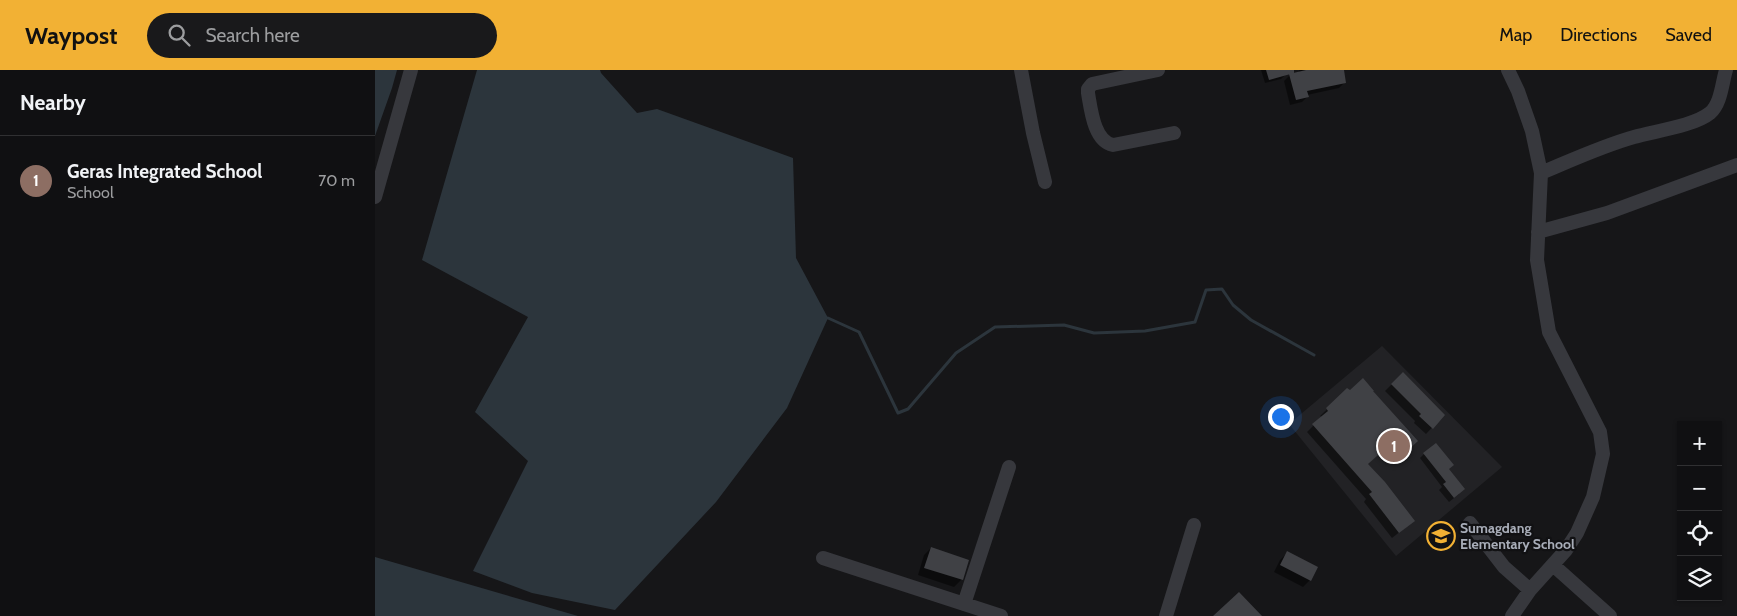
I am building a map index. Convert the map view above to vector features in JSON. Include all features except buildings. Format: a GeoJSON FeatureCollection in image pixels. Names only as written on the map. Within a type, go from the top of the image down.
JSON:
{"type":"FeatureCollection","features":[{"type":"Feature","properties":{"kind":"street"},"geometry":{"type":"LineString","coordinates":[[375,197],[411,70]]}},
{"type":"Feature","properties":{"kind":"street"},"geometry":{"type":"LineString","coordinates":[[1021,70],[1045,182]]}},
{"type":"Feature","properties":{"kind":"street"},"geometry":{"type":"LineString","coordinates":[[1158,70],[1092,84],[1088,89],[1088,93],[1097,131],[1101,140],[1113,145],[1174,133]]}},
{"type":"Feature","properties":{"kind":"street"},"geometry":{"type":"LineString","coordinates":[[1508,70],[1532,130],[1541,173],[1537,260],[1549,332],[1600,432],[1603,454],[1593,496],[1577,533],[1566,550],[1530,590],[1512,616]]}},
{"type":"Feature","properties":{"kind":"street"},"geometry":{"type":"LineString","coordinates":[[1541,173],[1603,148],[1634,137],[1699,119],[1710,113],[1715,108],[1726,70]]}},
{"type":"Feature","properties":{"kind":"street"},"geometry":{"type":"LineString","coordinates":[[1537,232],[1607,213],[1737,164]]}},
{"type":"Feature","properties":{"kind":"street"},"geometry":{"type":"LineString","coordinates":[[965,604],[1009,467]]}},
{"type":"Feature","properties":{"kind":"street"},"geometry":{"type":"LineString","coordinates":[[1471,523],[1504,566],[1530,590]]}},
{"type":"Feature","properties":{"kind":"street"},"geometry":{"type":"LineString","coordinates":[[1165,616],[1194,525]]}},
{"type":"Feature","properties":{"kind":"street"},"geometry":{"type":"LineString","coordinates":[[823,558],[1001,616]]}},
{"type":"Feature","properties":{"kind":"street"},"geometry":{"type":"LineString","coordinates":[[1553,565],[1610,616]]}},
{"type":"Feature","properties":{"kind":"shaded area"},"geometry":{"type":"Polygon","coordinates":[[[375,70],[397,70],[375,136],[375,70]]]}},
{"type":"Feature","properties":{"kind":"shaded area"},"geometry":{"type":"Polygon","coordinates":[[[477,70],[600,70],[637,113],[657,109],[793,158],[796,258],[828,318],[787,408],[716,502],[615,610],[532,593],[473,571],[528,461],[475,412],[528,317],[422,260],[477,70]]]}},
{"type":"Feature","properties":{"kind":"shaded area"},"geometry":{"type":"Polygon","coordinates":[[[1382,346],[1502,467],[1396,556],[1289,424],[1382,346]]]}},
{"type":"Feature","properties":{"kind":"shaded area"},"geometry":{"type":"Polygon","coordinates":[[[375,557],[578,616],[375,616],[375,557]]]}},
{"type":"Feature","properties":{"kind":"waterway"},"geometry":{"type":"LineString","coordinates":[[828,318],[859,332],[898,413],[908,409],[956,353],[995,327],[1064,325],[1094,333],[1145,331],[1195,322],[1206,290],[1222,289],[1233,305],[1251,320],[1314,355]]}},
{"type":"Feature","properties":{"kind":"place","name":"Geras Integrated School"},"geometry":{"type":"Point","coordinates":[1394,446]}},
{"type":"Feature","properties":{"kind":"place","name":"Sumagdang Elementary School"},"geometry":{"type":"Point","coordinates":[1441,536]}}]}
